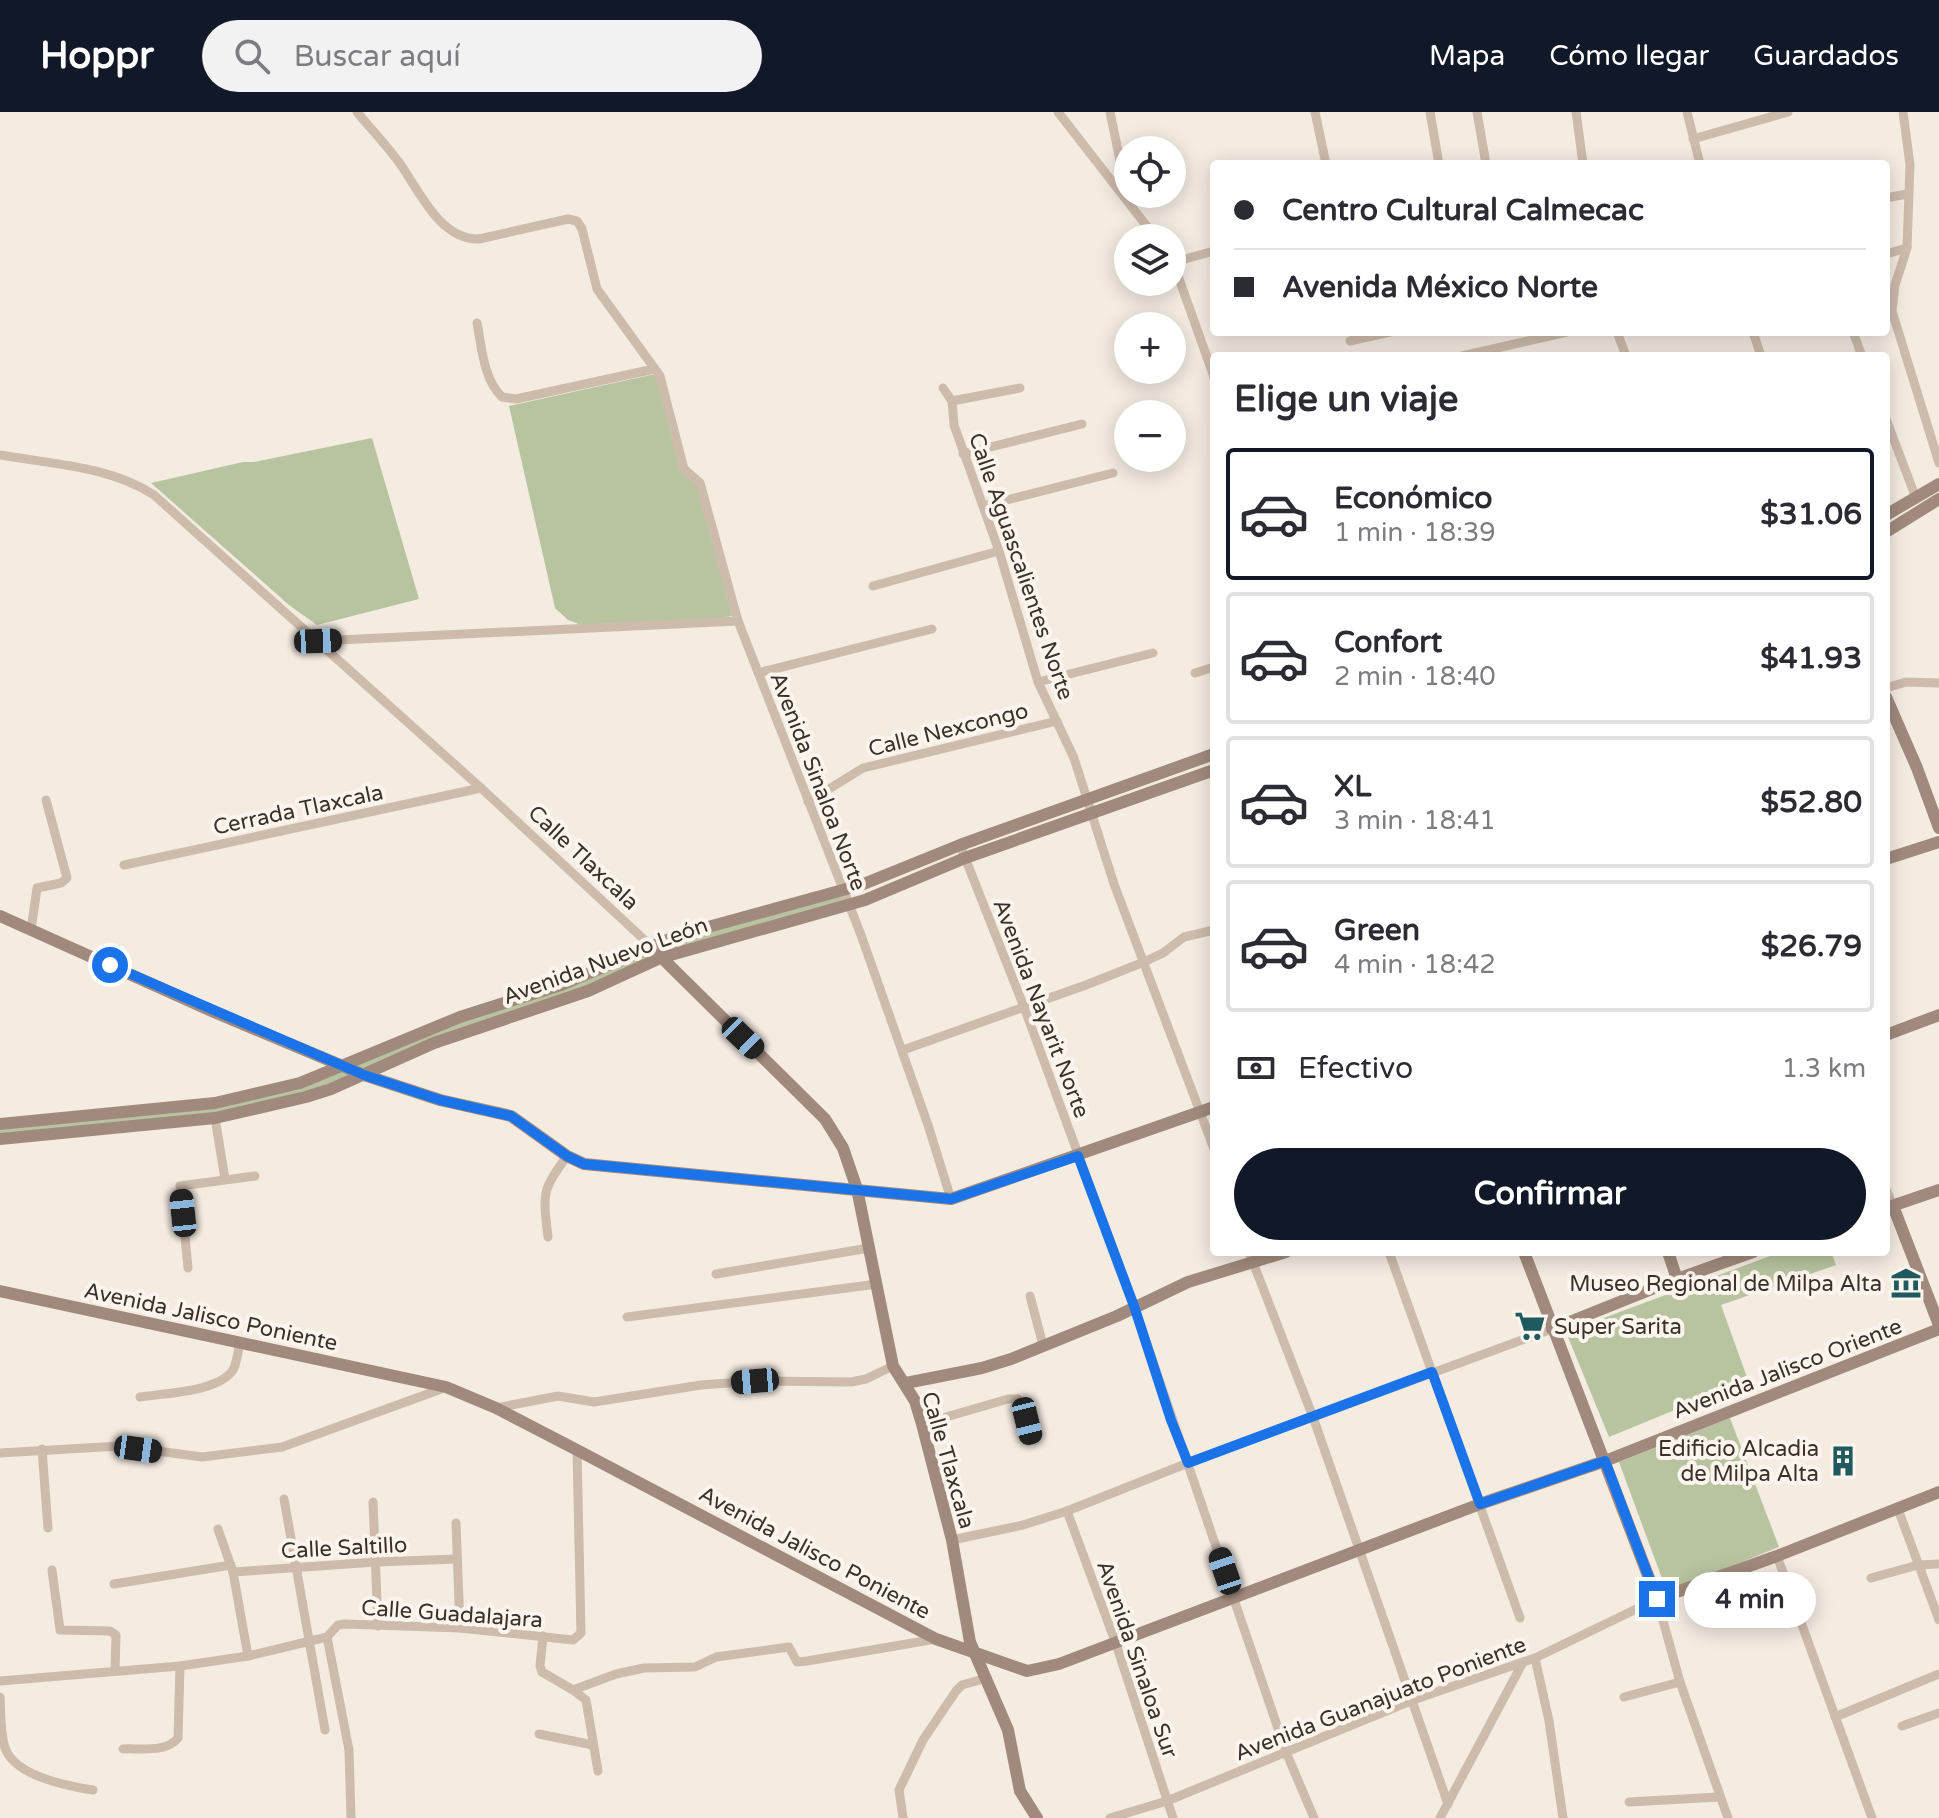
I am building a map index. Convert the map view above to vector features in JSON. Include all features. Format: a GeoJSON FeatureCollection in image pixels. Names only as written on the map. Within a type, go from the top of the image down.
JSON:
{"type":"FeatureCollection","features":[{"type":"Feature","properties":{"kind":"street"},"geometry":{"type":"LineString","coordinates":[[357,112],[401,166],[425,203],[451,230],[465,239],[479,239],[568,219],[577,221],[582,229],[597,289],[657,372],[516,399],[502,397],[494,389],[487,372],[477,323]]}},
{"type":"Feature","properties":{"kind":"street"},"geometry":{"type":"LineString","coordinates":[[1058,112],[1114,183]]}},
{"type":"Feature","properties":{"kind":"street"},"geometry":{"type":"LineString","coordinates":[[1110,112],[1115,136]]}},
{"type":"Feature","properties":{"kind":"street"},"geometry":{"type":"LineString","coordinates":[[1315,112],[1325,160]]}},
{"type":"Feature","properties":{"kind":"street"},"geometry":{"type":"LineString","coordinates":[[1430,112],[1438,160]]}},
{"type":"Feature","properties":{"kind":"street"},"geometry":{"type":"LineString","coordinates":[[1477,112],[1485,160]]}},
{"type":"Feature","properties":{"kind":"street"},"geometry":{"type":"LineString","coordinates":[[1576,112],[1582,160]]}},
{"type":"Feature","properties":{"kind":"street"},"geometry":{"type":"LineString","coordinates":[[1687,112],[1699,160]]}},
{"type":"Feature","properties":{"kind":"street"},"geometry":{"type":"LineString","coordinates":[[1693,139],[1788,112]]}},
{"type":"Feature","properties":{"kind":"street"},"geometry":{"type":"LineString","coordinates":[[1903,112],[1910,165],[1907,248],[1895,285],[1892,311],[1939,463]]}},
{"type":"Feature","properties":{"kind":"street"},"geometry":{"type":"LineString","coordinates":[[1890,197],[1907,194]]}},
{"type":"Feature","properties":{"kind":"street"},"geometry":{"type":"LineString","coordinates":[[1133,208],[1145,224]]}},
{"type":"Feature","properties":{"kind":"street"},"geometry":{"type":"LineString","coordinates":[[1890,253],[1907,248]]}},
{"type":"Feature","properties":{"kind":"street"},"geometry":{"type":"LineString","coordinates":[[1186,257],[1210,252]]}},
{"type":"Feature","properties":{"kind":"street"},"geometry":{"type":"LineString","coordinates":[[1186,296],[1210,366]]}},
{"type":"Feature","properties":{"kind":"street"},"geometry":{"type":"LineString","coordinates":[[1350,341],[1372,336]]}},
{"type":"Feature","properties":{"kind":"street"},"geometry":{"type":"LineString","coordinates":[[1490,352],[1552,336]]}},
{"type":"Feature","properties":{"kind":"street","name":"Avenida Sinaloa Norte"},"geometry":{"type":"LineString","coordinates":[[657,372],[684,469],[700,483],[738,621],[903,1050],[951,1199]]}},
{"type":"Feature","properties":{"kind":"street","name":"Calle Aguascalientes Norte"},"geometry":{"type":"LineString","coordinates":[[943,388],[952,401],[954,425],[999,551],[1038,682],[1074,758],[1114,884],[1208,1110]]}},
{"type":"Feature","properties":{"kind":"street"},"geometry":{"type":"LineString","coordinates":[[952,401],[1020,388]]}},
{"type":"Feature","properties":{"kind":"street"},"geometry":{"type":"LineString","coordinates":[[963,454],[1082,424]]}},
{"type":"Feature","properties":{"kind":"street"},"geometry":{"type":"LineString","coordinates":[[1890,430],[1916,498]]}},
{"type":"Feature","properties":{"kind":"street","name":"Calle Tlaxcala"},"geometry":{"type":"LineString","coordinates":[[0,455],[114,474],[154,495],[481,788],[651,946],[825,1119],[843,1148],[857,1189],[893,1366],[906,1383],[922,1424],[952,1540],[967,1634],[1008,1730],[1020,1791],[1037,1818]]}},
{"type":"Feature","properties":{"kind":"street"},"geometry":{"type":"LineString","coordinates":[[983,506],[1113,473]]}},
{"type":"Feature","properties":{"kind":"street"},"geometry":{"type":"LineString","coordinates":[[1890,513],[1939,484]]}},
{"type":"Feature","properties":{"kind":"street"},"geometry":{"type":"LineString","coordinates":[[1890,530],[1939,499]]}},
{"type":"Feature","properties":{"kind":"street"},"geometry":{"type":"LineString","coordinates":[[873,586],[999,551]]}},
{"type":"Feature","properties":{"kind":"street"},"geometry":{"type":"LineString","coordinates":[[318,641],[738,621]]}},
{"type":"Feature","properties":{"kind":"street"},"geometry":{"type":"LineString","coordinates":[[758,673],[932,629]]}},
{"type":"Feature","properties":{"kind":"street"},"geometry":{"type":"LineString","coordinates":[[1038,682],[1153,653]]}},
{"type":"Feature","properties":{"kind":"street"},"geometry":{"type":"LineString","coordinates":[[1195,673],[1210,668]]}},
{"type":"Feature","properties":{"kind":"street"},"geometry":{"type":"LineString","coordinates":[[1890,687],[1906,682],[1939,683]]}},
{"type":"Feature","properties":{"kind":"street"},"geometry":{"type":"LineString","coordinates":[[1890,706],[1939,828]]}},
{"type":"Feature","properties":{"kind":"street","name":"Calle Nexcongo"},"geometry":{"type":"LineString","coordinates":[[808,802],[863,768],[1057,721]]}},
{"type":"Feature","properties":{"kind":"street","name":"Avenida Nuevo León"},"geometry":{"type":"LineString","coordinates":[[0,1139],[215,1118],[292,1101],[364,1075],[434,1043],[588,991],[660,958],[848,905],[1210,757]]}},
{"type":"Feature","properties":{"kind":"street","name":"Avenida Nuevo León"},"geometry":{"type":"LineString","coordinates":[[0,1124],[215,1103],[300,1083],[460,1017],[561,985],[679,935],[843,891],[960,845],[1210,771]]}},
{"type":"Feature","properties":{"kind":"street","name":"Cerrada Tlaxcala"},"geometry":{"type":"LineString","coordinates":[[124,865],[481,788]]}},
{"type":"Feature","properties":{"kind":"street"},"geometry":{"type":"LineString","coordinates":[[31,930],[37,888],[61,883],[67,878],[46,800]]}},
{"type":"Feature","properties":{"kind":"street"},"geometry":{"type":"LineString","coordinates":[[1890,858],[1939,842]]}},
{"type":"Feature","properties":{"kind":"street","name":"Avenida Nayarit Norte"},"geometry":{"type":"LineString","coordinates":[[960,845],[1024,1007],[1134,1306],[1286,1752],[1314,1818]]}},
{"type":"Feature","properties":{"kind":"street"},"geometry":{"type":"LineString","coordinates":[[0,916],[364,1075],[440,1100],[511,1116],[567,1156],[584,1164],[951,1199],[1208,1110]]}},
{"type":"Feature","properties":{"kind":"street"},"geometry":{"type":"LineString","coordinates":[[903,1050],[1144,962],[1163,953],[1184,937],[1210,931]]}},
{"type":"Feature","properties":{"kind":"street"},"geometry":{"type":"LineString","coordinates":[[1890,1033],[1939,1015]]}},
{"type":"Feature","properties":{"kind":"street"},"geometry":{"type":"LineString","coordinates":[[215,1118],[225,1179]]}},
{"type":"Feature","properties":{"kind":"street"},"geometry":{"type":"LineString","coordinates":[[548,1237],[543,1197],[546,1186],[567,1156]]}},
{"type":"Feature","properties":{"kind":"street"},"geometry":{"type":"LineString","coordinates":[[188,1268],[180,1186],[255,1176]]}},
{"type":"Feature","properties":{"kind":"street"},"geometry":{"type":"LineString","coordinates":[[1890,1207],[1939,1190]]}},
{"type":"Feature","properties":{"kind":"street"},"geometry":{"type":"LineString","coordinates":[[1890,1209],[1939,1327]]}},
{"type":"Feature","properties":{"kind":"street"},"geometry":{"type":"LineString","coordinates":[[716,1274],[869,1248]]}},
{"type":"Feature","properties":{"kind":"street"},"geometry":{"type":"LineString","coordinates":[[1390,1256],[1520,1618]]}},
{"type":"Feature","properties":{"kind":"street"},"geometry":{"type":"LineString","coordinates":[[1525,1256],[1657,1599],[1680,1682],[1728,1818]]}},
{"type":"Feature","properties":{"kind":"street"},"geometry":{"type":"LineString","coordinates":[[1669,1256],[1677,1279]]}},
{"type":"Feature","properties":{"kind":"street"},"geometry":{"type":"LineString","coordinates":[[952,1540],[1023,1525],[1067,1511],[1742,1256]]}},
{"type":"Feature","properties":{"kind":"street"},"geometry":{"type":"LineString","coordinates":[[906,1383],[1011,1359],[1251,1258],[1313,1417],[1448,1804]]}},
{"type":"Feature","properties":{"kind":"street"},"geometry":{"type":"LineString","coordinates":[[627,1317],[877,1284]]}},
{"type":"Feature","properties":{"kind":"street","name":"Avenida Jalisco Poniente"},"geometry":{"type":"LineString","coordinates":[[0,1291],[446,1387],[496,1408],[936,1639],[1027,1671],[1059,1664],[1480,1504],[1605,1461]]}},
{"type":"Feature","properties":{"kind":"street"},"geometry":{"type":"LineString","coordinates":[[1030,1296],[1043,1345]]}},
{"type":"Feature","properties":{"kind":"street","name":"Avenida Jalisco Oriente"},"geometry":{"type":"LineString","coordinates":[[1605,1461],[1939,1327]]}},
{"type":"Feature","properties":{"kind":"street"},"geometry":{"type":"LineString","coordinates":[[140,1397],[207,1387],[222,1380],[234,1369],[240,1343]]}},
{"type":"Feature","properties":{"kind":"street"},"geometry":{"type":"LineString","coordinates":[[496,1408],[558,1396],[594,1402],[701,1385],[755,1381],[851,1382],[866,1379],[893,1366]]}},
{"type":"Feature","properties":{"kind":"street"},"geometry":{"type":"LineString","coordinates":[[0,1453],[120,1446],[202,1457],[282,1447],[446,1387]]}},
{"type":"Feature","properties":{"kind":"street"},"geometry":{"type":"LineString","coordinates":[[922,1424],[1008,1399],[1018,1399],[1023,1406],[1031,1437]]}},
{"type":"Feature","properties":{"kind":"street"},"geometry":{"type":"LineString","coordinates":[[42,1449],[48,1528]]}},
{"type":"Feature","properties":{"kind":"street","name":"Calle Guadalajara"},"geometry":{"type":"LineString","coordinates":[[0,1681],[180,1666],[248,1656],[309,1643],[327,1637],[338,1625],[345,1624],[460,1628],[573,1640],[581,1633],[577,1450]]}},
{"type":"Feature","properties":{"kind":"street"},"geometry":{"type":"LineString","coordinates":[[1657,1599],[1939,1492]]}},
{"type":"Feature","properties":{"kind":"street"},"geometry":{"type":"LineString","coordinates":[[284,1499],[325,1730]]}},
{"type":"Feature","properties":{"kind":"street"},"geometry":{"type":"LineString","coordinates":[[373,1502],[378,1626]]}},
{"type":"Feature","properties":{"kind":"street"},"geometry":{"type":"LineString","coordinates":[[1898,1509],[1939,1620]]}},
{"type":"Feature","properties":{"kind":"street","name":"Avenida Sinaloa Sur"},"geometry":{"type":"LineString","coordinates":[[1067,1511],[1115,1641],[1173,1818]]}},
{"type":"Feature","properties":{"kind":"street"},"geometry":{"type":"LineString","coordinates":[[456,1523],[460,1628]]}},
{"type":"Feature","properties":{"kind":"street"},"geometry":{"type":"LineString","coordinates":[[218,1529],[232,1569],[248,1656]]}},
{"type":"Feature","properties":{"kind":"street"},"geometry":{"type":"LineString","coordinates":[[1777,1556],[1872,1818]]}},
{"type":"Feature","properties":{"kind":"street","name":"Calle Saltillo"},"geometry":{"type":"LineString","coordinates":[[114,1584],[232,1569],[457,1559]]}},
{"type":"Feature","properties":{"kind":"street"},"geometry":{"type":"LineString","coordinates":[[1871,1578],[1918,1565],[1939,1564]]}},
{"type":"Feature","properties":{"kind":"street"},"geometry":{"type":"LineString","coordinates":[[52,1570],[60,1630],[110,1631],[116,1635],[115,1670]]}},
{"type":"Feature","properties":{"kind":"street","name":"Avenida Guanajuato Poniente"},"geometry":{"type":"LineString","coordinates":[[1110,1818],[1167,1801],[1413,1700],[1535,1658],[1657,1599]]}},
{"type":"Feature","properties":{"kind":"street"},"geometry":{"type":"LineString","coordinates":[[543,1636],[542,1672],[586,1700],[598,1771]]}},
{"type":"Feature","properties":{"kind":"street"},"geometry":{"type":"LineString","coordinates":[[327,1637],[349,1750],[351,1818]]}},
{"type":"Feature","properties":{"kind":"street"},"geometry":{"type":"LineString","coordinates":[[573,1690],[616,1674],[644,1668],[695,1667],[716,1657],[729,1655],[789,1647],[797,1662],[936,1639]]}},
{"type":"Feature","properties":{"kind":"street"},"geometry":{"type":"LineString","coordinates":[[1535,1658],[1549,1721],[1563,1818]]}},
{"type":"Feature","properties":{"kind":"street"},"geometry":{"type":"LineString","coordinates":[[1440,1818],[1523,1662]]}},
{"type":"Feature","properties":{"kind":"street"},"geometry":{"type":"LineString","coordinates":[[123,1749],[165,1748],[173,1745],[178,1738],[180,1666]]}},
{"type":"Feature","properties":{"kind":"street"},"geometry":{"type":"LineString","coordinates":[[1835,1717],[1939,1674]]}},
{"type":"Feature","properties":{"kind":"street"},"geometry":{"type":"LineString","coordinates":[[903,1818],[899,1790],[923,1740],[962,1685],[987,1678]]}},
{"type":"Feature","properties":{"kind":"street"},"geometry":{"type":"LineString","coordinates":[[1624,1697],[1680,1682]]}},
{"type":"Feature","properties":{"kind":"street"},"geometry":{"type":"LineString","coordinates":[[0,1697],[3,1737],[6,1750],[15,1763],[57,1784],[93,1790]]}},
{"type":"Feature","properties":{"kind":"street"},"geometry":{"type":"LineString","coordinates":[[1902,1726],[1939,1713]]}},
{"type":"Feature","properties":{"kind":"street"},"geometry":{"type":"LineString","coordinates":[[539,1734],[593,1745]]}},
{"type":"Feature","properties":{"kind":"street"},"geometry":{"type":"LineString","coordinates":[[1629,1802],[1719,1797]]}},
{"type":"Feature","properties":{"kind":"green space"},"geometry":{"type":"Polygon","coordinates":[[[655,374],[682,470],[698,486],[732,616],[707,620],[581,625],[568,620],[555,608],[509,406],[655,374]]]}},
{"type":"Feature","properties":{"kind":"green space"},"geometry":{"type":"Polygon","coordinates":[[[372,438],[419,599],[317,625],[289,605],[151,483],[243,462],[372,438]]]}},
{"type":"Feature","properties":{"kind":"green space"},"geometry":{"type":"Polygon","coordinates":[[[841,895],[844,903],[662,955],[656,948],[678,939],[841,895]]]}},
{"type":"Feature","properties":{"kind":"green space"},"geometry":{"type":"Polygon","coordinates":[[[651,950],[656,957],[588,988],[361,1071],[352,1067],[399,1045],[651,950]]]}},
{"type":"Feature","properties":{"kind":"green space"},"geometry":{"type":"Polygon","coordinates":[[[342,1066],[357,1074],[252,1110],[0,1138],[0,1126],[208,1105],[342,1066]]]}},
{"type":"Feature","properties":{"kind":"green space"},"geometry":{"type":"Polygon","coordinates":[[[1770,1256],[1833,1256],[1836,1265],[1721,1305],[1748,1380],[1609,1437],[1566,1332],[1770,1256]]]}},
{"type":"Feature","properties":{"kind":"green space"},"geometry":{"type":"Polygon","coordinates":[[[1730,1418],[1779,1547],[1667,1592],[1619,1462],[1730,1418]]]}},
{"type":"Feature","properties":{"kind":"place","name":"Museo Regional de Milpa Alta"},"geometry":{"type":"Point","coordinates":[1906,1283]}},
{"type":"Feature","properties":{"kind":"place","name":"Super Sarita"},"geometry":{"type":"Point","coordinates":[1530,1326]}},
{"type":"Feature","properties":{"kind":"place","name":"Edificio Alcadia de Milpa Alta"},"geometry":{"type":"Point","coordinates":[1843,1461]}},
{"type":"Feature","properties":{"kind":"route"},"geometry":{"type":"LineString","coordinates":[[110,965],[267,1036],[364,1075],[440,1100],[511,1116],[567,1156],[584,1164],[951,1199],[1078,1156],[1188,1463],[1432,1372],[1480,1504],[1605,1461],[1657,1599]]}}]}
